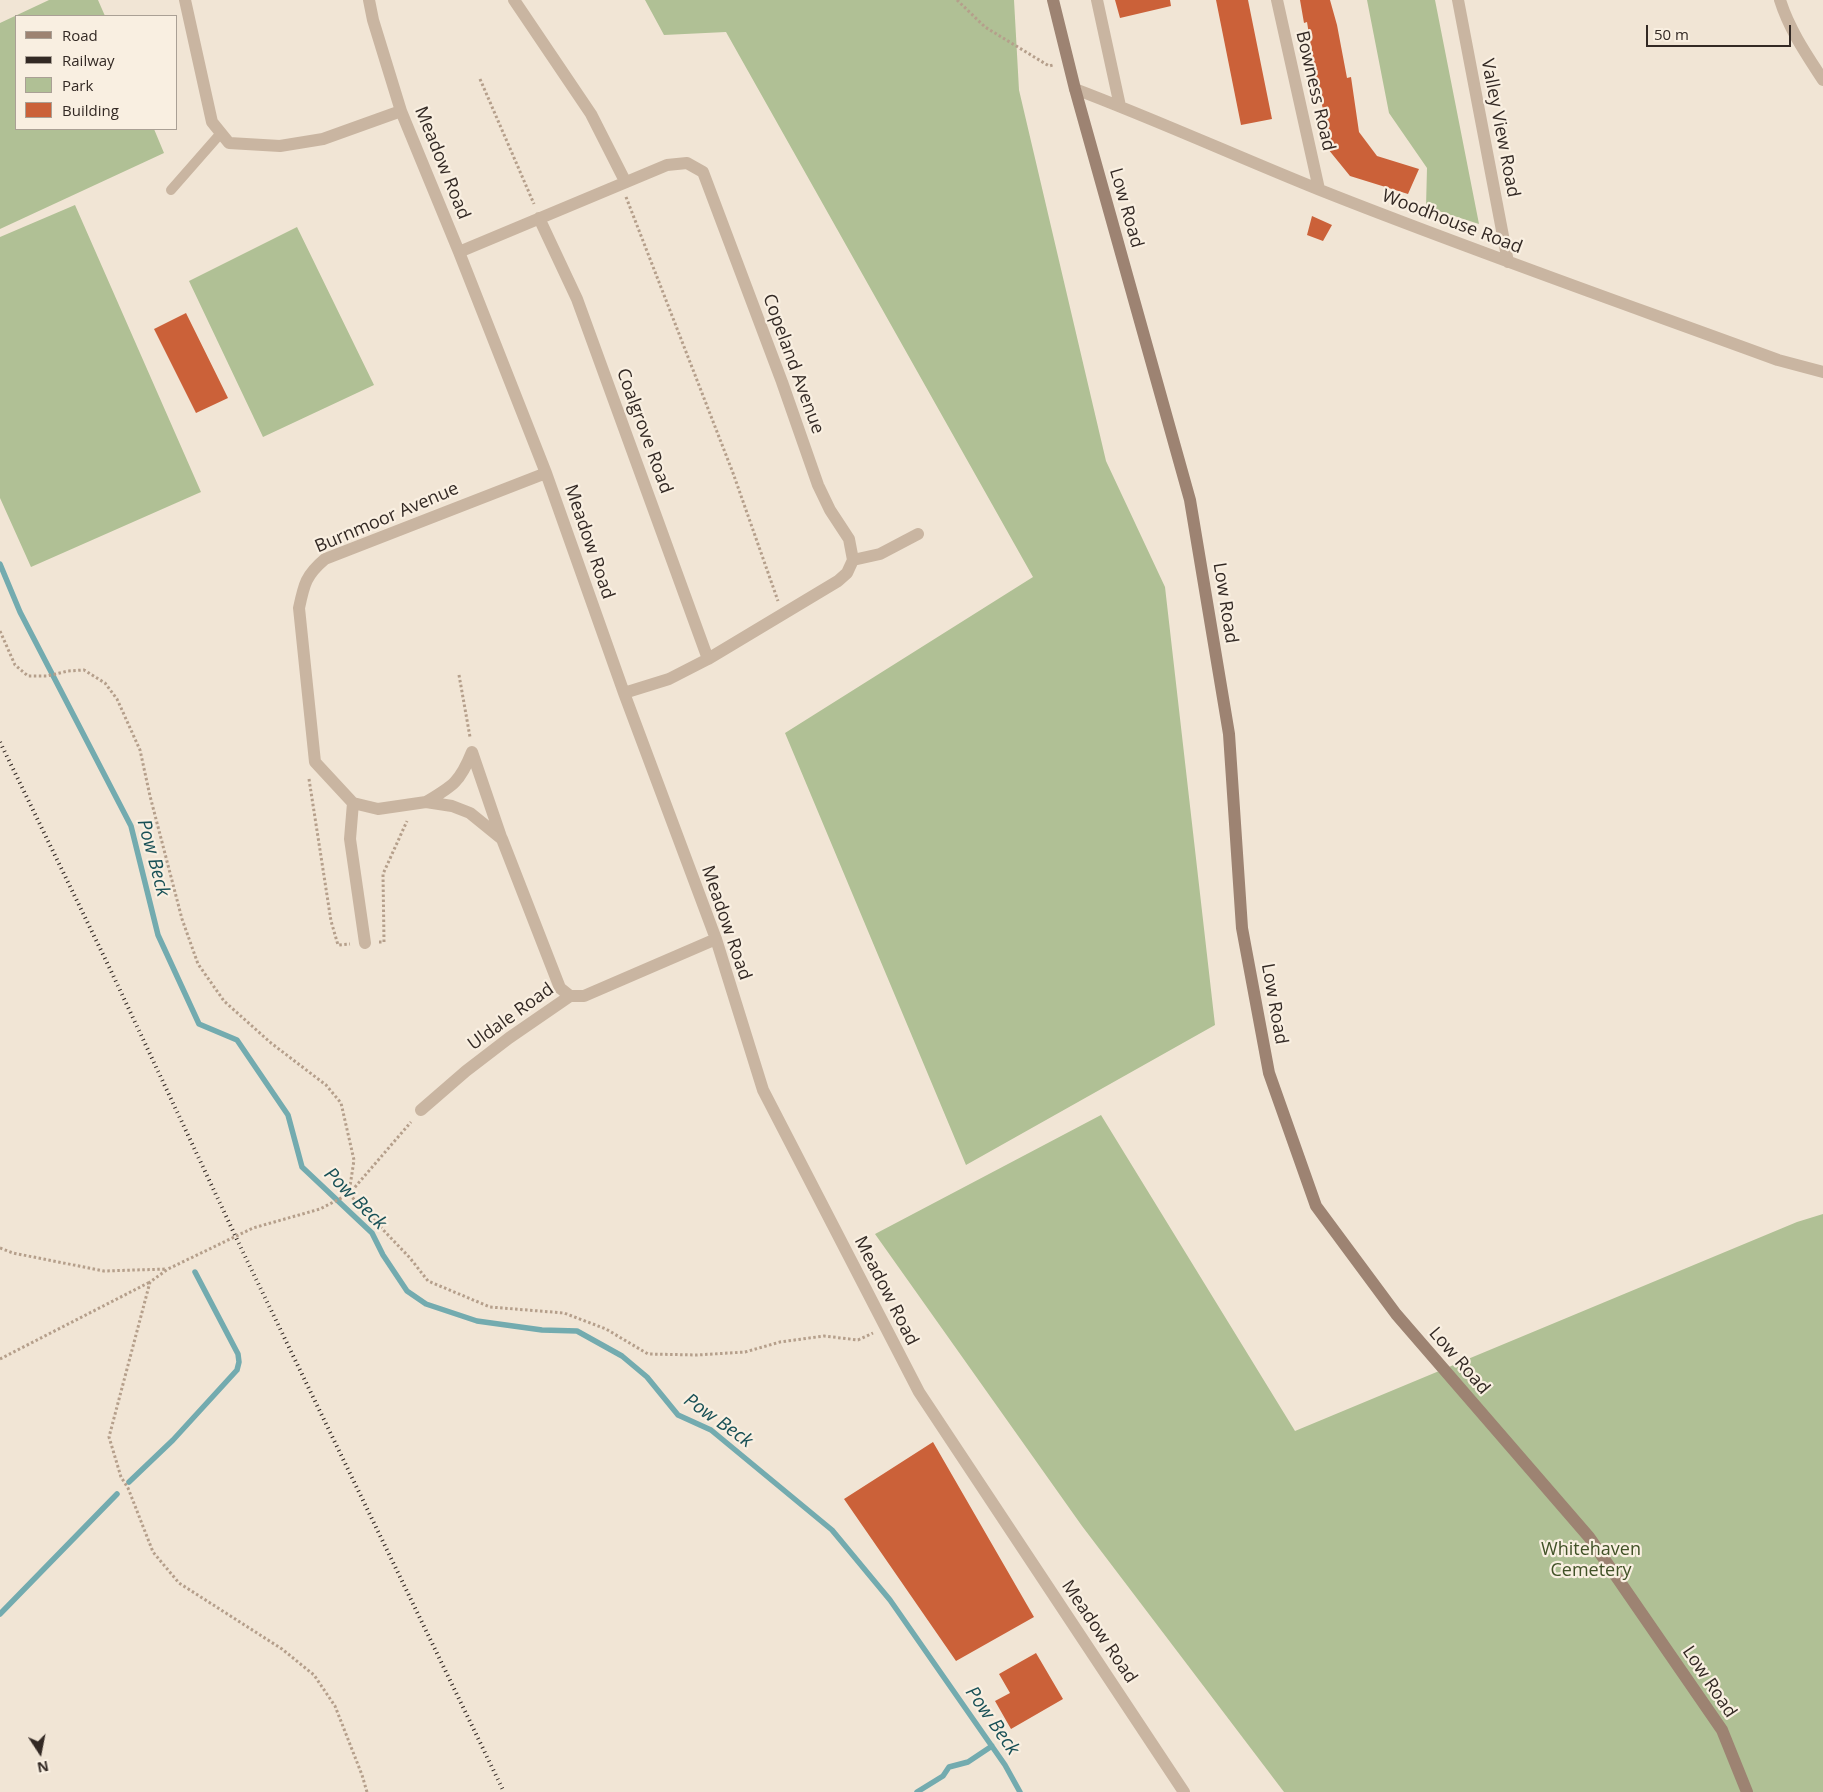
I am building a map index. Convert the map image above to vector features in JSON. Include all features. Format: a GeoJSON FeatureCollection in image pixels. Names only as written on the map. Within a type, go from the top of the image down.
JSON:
{"type":"FeatureCollection","features":[{"type":"Feature","properties":{"kind":"main road","name":"Low Road"},"geometry":{"type":"LineString","coordinates":[[1053,0],[1074,89],[1190,500],[1229,734],[1242,928],[1269,1073],[1316,1206],[1396,1314],[1589,1537],[1722,1730],[1747,1792]]}},
{"type":"Feature","properties":{"kind":"street"},"geometry":{"type":"LineString","coordinates":[[185,0],[212,122],[229,143],[280,146],[323,139],[401,111]]}},
{"type":"Feature","properties":{"kind":"street","name":"Meadow Road"},"geometry":{"type":"LineString","coordinates":[[369,0],[373,20],[401,111],[546,473],[624,693],[716,939],[763,1090],[919,1392],[1184,1792]]}},
{"type":"Feature","properties":{"kind":"street"},"geometry":{"type":"LineString","coordinates":[[514,0],[591,114],[623,182]]}},
{"type":"Feature","properties":{"kind":"street"},"geometry":{"type":"LineString","coordinates":[[1097,0],[1120,106]]}},
{"type":"Feature","properties":{"kind":"street","name":"Bowness Road"},"geometry":{"type":"LineString","coordinates":[[1277,0],[1319,189]]}},
{"type":"Feature","properties":{"kind":"street","name":"Valley View Road"},"geometry":{"type":"LineString","coordinates":[[1458,0],[1508,262]]}},
{"type":"Feature","properties":{"kind":"street"},"geometry":{"type":"LineString","coordinates":[[1780,0],[1800,45],[1823,79]]}},
{"type":"Feature","properties":{"kind":"street","name":"Woodhouse Road"},"geometry":{"type":"LineString","coordinates":[[1074,89],[1120,106],[1319,189],[1508,262],[1778,360],[1823,372]]}},
{"type":"Feature","properties":{"kind":"street","name":"Copeland Avenue"},"geometry":{"type":"LineString","coordinates":[[459,252],[667,165],[687,163],[702,172],[782,382],[818,485],[830,510],[849,539],[853,560]]}},
{"type":"Feature","properties":{"kind":"street","name":"Coalgrove Road"},"geometry":{"type":"LineString","coordinates":[[540,219],[577,299],[708,659]]}},
{"type":"Feature","properties":{"kind":"street","name":"Burnmoor Avenue"},"geometry":{"type":"LineString","coordinates":[[353,803],[315,762],[298,608],[304,587],[312,570],[325,559],[546,473]]}},
{"type":"Feature","properties":{"kind":"street"},"geometry":{"type":"LineString","coordinates":[[624,693],[668,679],[708,659],[838,581],[847,573],[853,560],[880,554],[918,534]]}},
{"type":"Feature","properties":{"kind":"street"},"geometry":{"type":"LineString","coordinates":[[420,803],[451,787],[464,771],[472,752]]}},
{"type":"Feature","properties":{"kind":"street"},"geometry":{"type":"LineString","coordinates":[[472,752],[502,839],[560,988],[570,996]]}},
{"type":"Feature","properties":{"kind":"street"},"geometry":{"type":"LineString","coordinates":[[365,943],[350,839],[353,803],[378,809],[420,803],[452,806],[470,813],[502,839]]}},
{"type":"Feature","properties":{"kind":"street","name":"Uldale Road"},"geometry":{"type":"LineString","coordinates":[[421,1110],[502,1043],[570,996],[584,996],[716,939]]}},
{"type":"Feature","properties":{"kind":"lane"},"geometry":{"type":"LineString","coordinates":[[171,190],[221,133]]}},
{"type":"Feature","properties":{"kind":"path"},"geometry":{"type":"LineString","coordinates":[[957,0],[985,27],[1049,66],[1068,61]]}},
{"type":"Feature","properties":{"kind":"path"},"geometry":{"type":"LineString","coordinates":[[480,79],[540,219]]}},
{"type":"Feature","properties":{"kind":"path"},"geometry":{"type":"LineString","coordinates":[[623,182],[733,472],[782,614]]}},
{"type":"Feature","properties":{"kind":"path"},"geometry":{"type":"LineString","coordinates":[[0,631],[15,665],[28,676],[47,676],[68,671],[84,670],[105,683],[117,698],[140,750],[182,918],[198,964],[224,1001],[271,1042],[326,1085],[341,1104],[354,1160],[349,1194]]}},
{"type":"Feature","properties":{"kind":"path"},"geometry":{"type":"LineString","coordinates":[[459,675],[472,752]]}},
{"type":"Feature","properties":{"kind":"path"},"geometry":{"type":"LineString","coordinates":[[314,755],[308,768],[330,921],[338,945],[384,942],[383,874],[420,803]]}},
{"type":"Feature","properties":{"kind":"path"},"geometry":{"type":"LineString","coordinates":[[0,1359],[150,1282],[168,1269],[253,1228],[320,1209],[349,1194],[421,1110]]}},
{"type":"Feature","properties":{"kind":"path"},"geometry":{"type":"LineString","coordinates":[[349,1194],[410,1258],[428,1281],[490,1307],[564,1313],[606,1328],[648,1354],[697,1355],[746,1352],[780,1342],[824,1336],[858,1340],[885,1327]]}},
{"type":"Feature","properties":{"kind":"path"},"geometry":{"type":"LineString","coordinates":[[0,1248],[13,1253],[104,1271],[168,1269]]}},
{"type":"Feature","properties":{"kind":"path"},"geometry":{"type":"LineString","coordinates":[[150,1282],[109,1437],[121,1477],[128,1488],[153,1552],[179,1584],[282,1649],[314,1674],[335,1706],[367,1792]]}},
{"type":"Feature","properties":{"kind":"green space"},"geometry":{"type":"Polygon","coordinates":[[[49,0],[98,0],[105,15],[17,15],[49,0]]]}},
{"type":"Feature","properties":{"kind":"green space"},"geometry":{"type":"Polygon","coordinates":[[[645,0],[1014,0],[1019,90],[1106,461],[1165,587],[1215,1025],[966,1165],[785,733],[1033,577],[726,32],[664,35],[645,0]]]}},
{"type":"Feature","properties":{"kind":"green space"},"geometry":{"type":"Polygon","coordinates":[[[1367,0],[1435,0],[1479,224],[1426,207],[1427,168],[1389,113],[1367,0]]]}},
{"type":"Feature","properties":{"kind":"green space"},"geometry":{"type":"Polygon","coordinates":[[[15,16],[15,130],[154,130],[164,153],[0,229],[0,23],[15,16]]]}},
{"type":"Feature","properties":{"kind":"green space"},"geometry":{"type":"Polygon","coordinates":[[[75,205],[201,492],[31,567],[0,498],[0,237],[75,205]]]}},
{"type":"Feature","properties":{"kind":"green space"},"geometry":{"type":"Polygon","coordinates":[[[297,227],[374,385],[263,437],[189,281],[297,227]]]}},
{"type":"Feature","properties":{"kind":"green space","name":"Whitehaven Cemetery"},"geometry":{"type":"Polygon","coordinates":[[[1101,1115],[1295,1431],[1797,1222],[1823,1214],[1823,1792],[1284,1792],[1082,1526],[875,1234],[1101,1115]]]}},
{"type":"Feature","properties":{"kind":"building"},"geometry":{"type":"Polygon","coordinates":[[[1115,0],[1170,0],[1171,6],[1120,18],[1115,0]]]}},
{"type":"Feature","properties":{"kind":"building"},"geometry":{"type":"Polygon","coordinates":[[[1216,0],[1248,0],[1272,119],[1241,125],[1216,0]]]}},
{"type":"Feature","properties":{"kind":"building"},"geometry":{"type":"Polygon","coordinates":[[[1300,0],[1330,0],[1337,25],[1347,78],[1351,77],[1359,132],[1377,156],[1419,169],[1408,194],[1350,176],[1328,149],[1331,147],[1316,77],[1307,22],[1304,23],[1300,0]]]}},
{"type":"Feature","properties":{"kind":"building"},"geometry":{"type":"Polygon","coordinates":[[[1312,216],[1332,225],[1323,241],[1307,235],[1312,216]]]}},
{"type":"Feature","properties":{"kind":"building"},"geometry":{"type":"Polygon","coordinates":[[[186,313],[228,398],[196,413],[154,329],[186,313]]]}},
{"type":"Feature","properties":{"kind":"building"},"geometry":{"type":"Polygon","coordinates":[[[933,1442],[1034,1617],[956,1661],[844,1499],[933,1442]]]}},
{"type":"Feature","properties":{"kind":"building"},"geometry":{"type":"Polygon","coordinates":[[[1036,1653],[1063,1699],[1011,1729],[995,1701],[1010,1693],[999,1674],[1036,1653]]]}},
{"type":"Feature","properties":{"kind":"waterway","name":"Pow Beck"},"geometry":{"type":"LineString","coordinates":[[0,564],[20,612],[131,826],[158,935],[199,1024],[237,1040],[288,1115],[302,1167],[372,1233],[383,1255],[407,1291],[426,1304],[477,1321],[542,1330],[577,1331],[622,1356],[647,1377],[678,1415],[711,1430],[832,1530],[890,1600],[1005,1765],[1020,1792]]}},
{"type":"Feature","properties":{"kind":"waterway"},"geometry":{"type":"LineString","coordinates":[[129,1482],[173,1440],[237,1370],[238,1354],[195,1272]]}},
{"type":"Feature","properties":{"kind":"waterway"},"geometry":{"type":"LineString","coordinates":[[0,1614],[117,1494]]}},
{"type":"Feature","properties":{"kind":"waterway"},"geometry":{"type":"LineString","coordinates":[[917,1792],[943,1776],[949,1767],[968,1762],[992,1746]]}},
{"type":"Feature","properties":{"kind":"railway"},"geometry":{"type":"LineString","coordinates":[[0,742],[111,971],[241,1248],[504,1792]]}}]}
